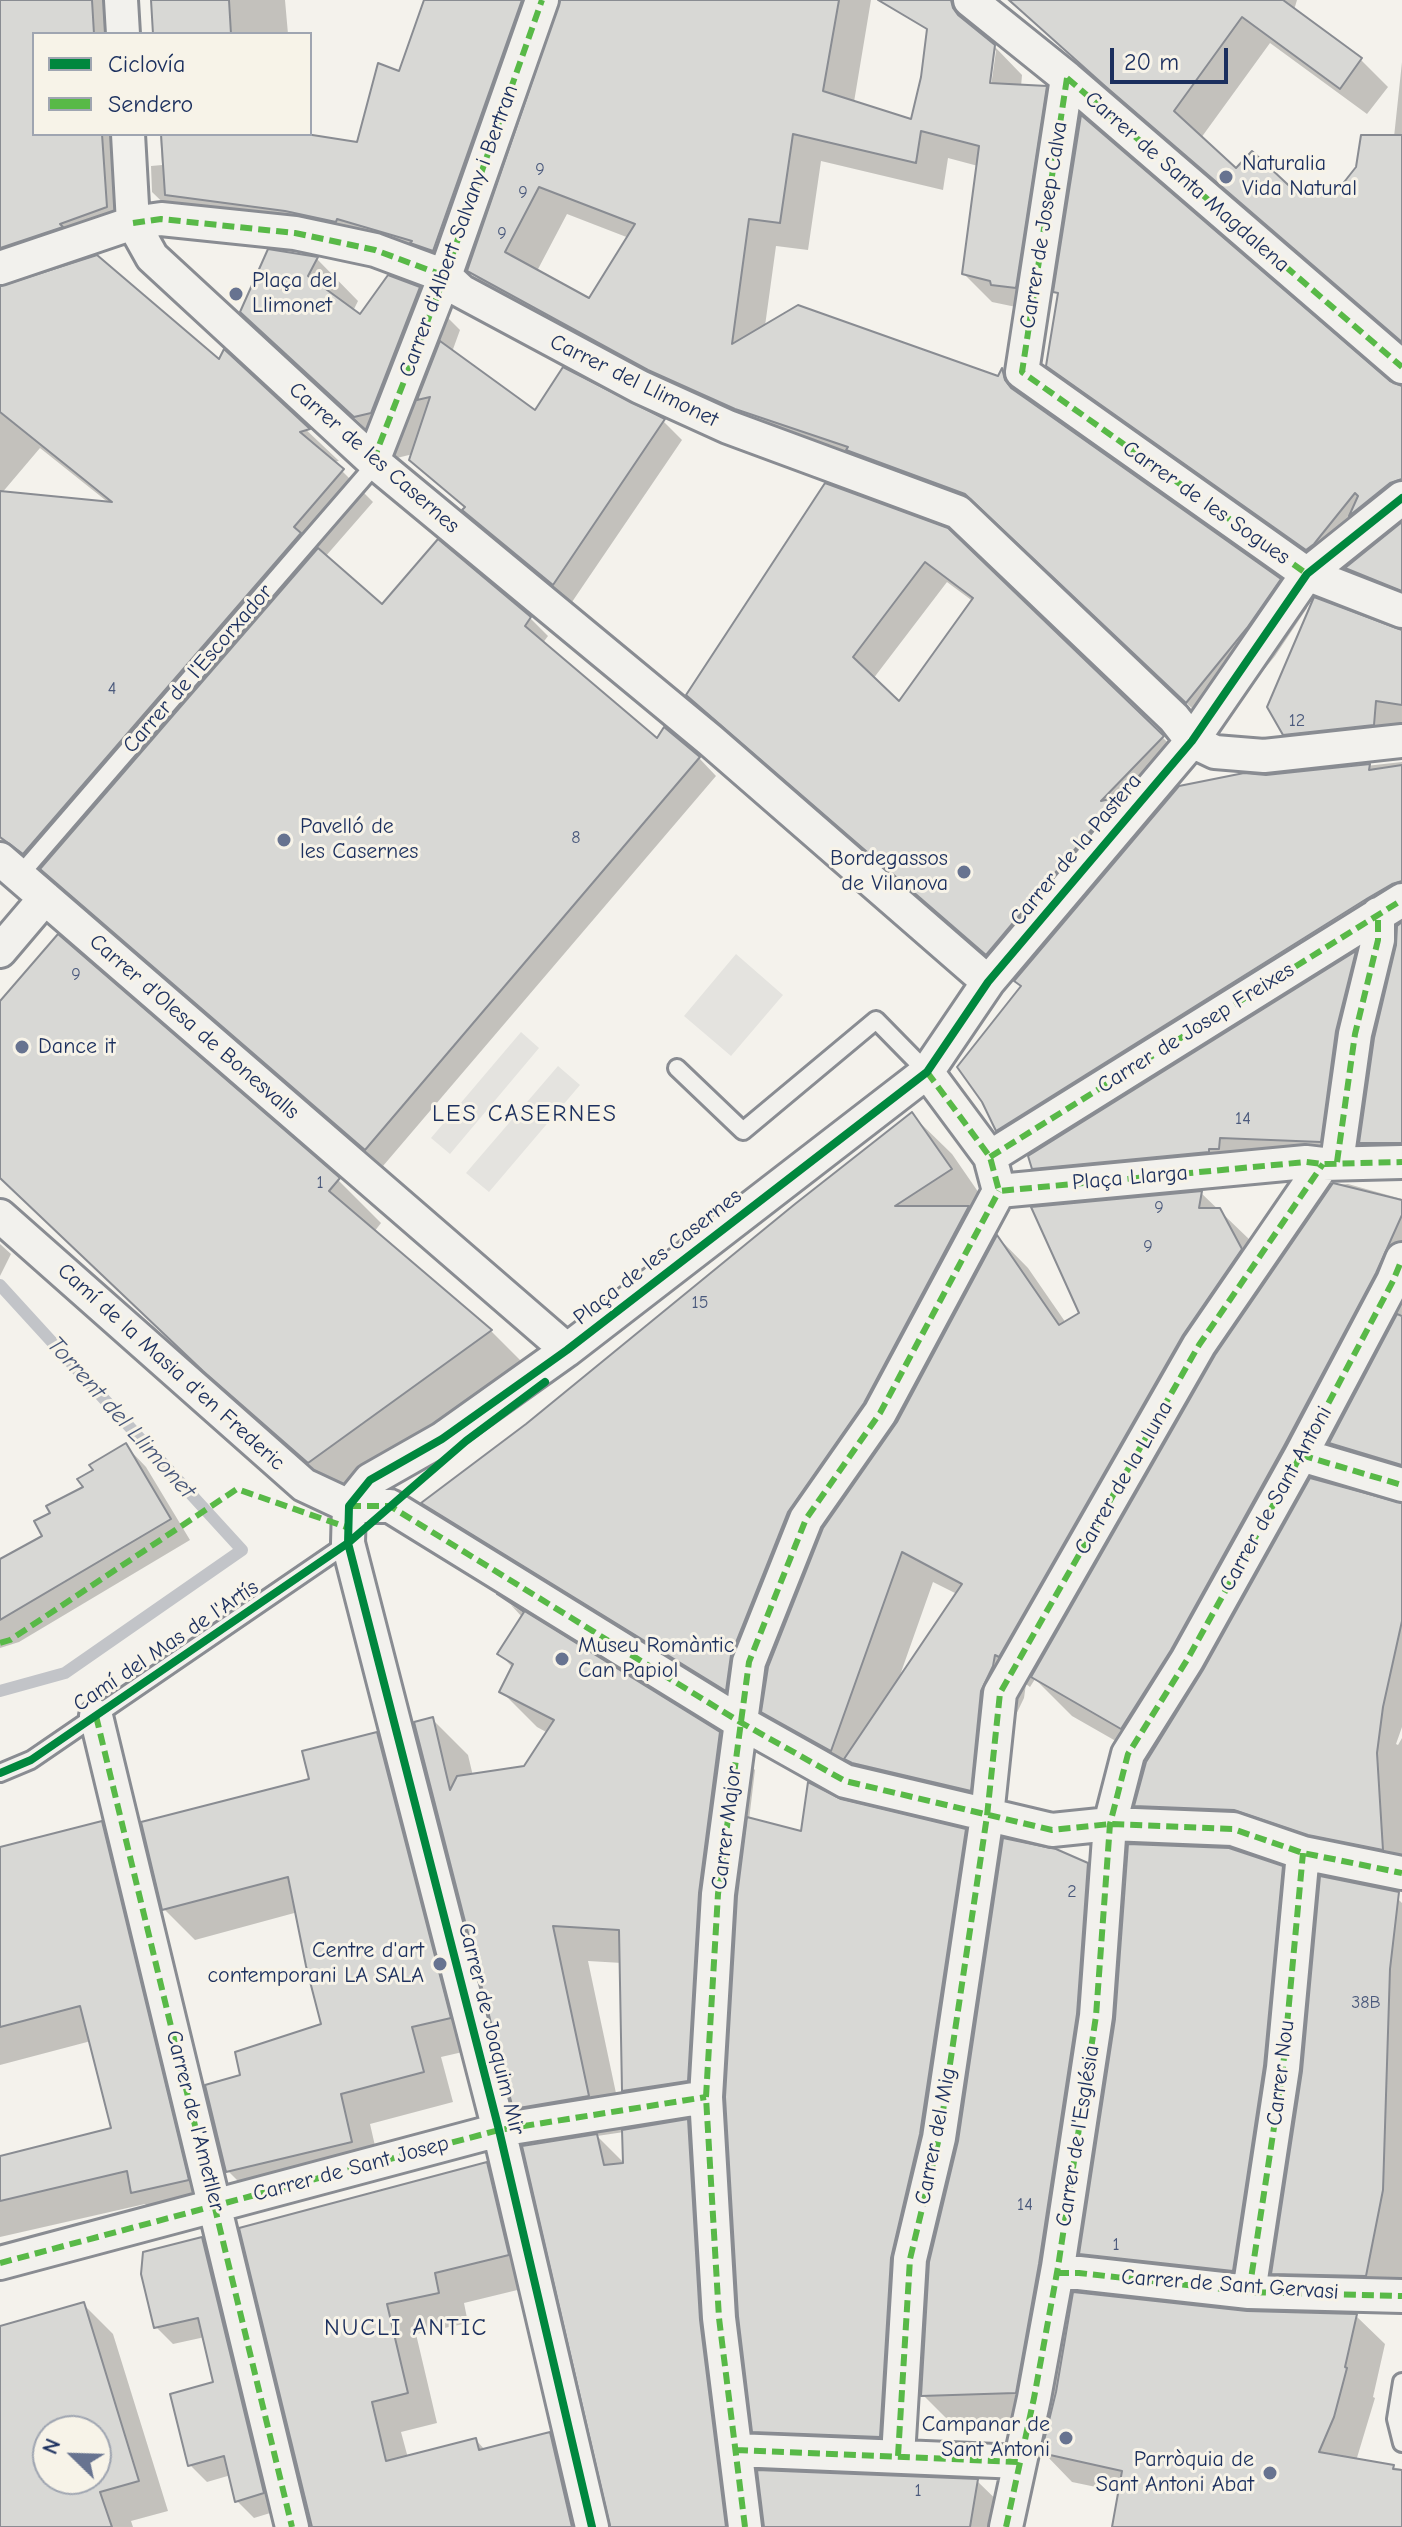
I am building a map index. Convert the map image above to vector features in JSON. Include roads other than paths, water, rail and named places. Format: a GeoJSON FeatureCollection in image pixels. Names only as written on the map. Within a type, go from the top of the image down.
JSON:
{"type":"FeatureCollection","features":[{"type":"Feature","properties":{"kind":"street"},"geometry":{"type":"LineString","coordinates":[[121,0],[123,32]]}},
{"type":"Feature","properties":{"kind":"street","name":"Carrer d'Albert Salvany i Bertran"},"geometry":{"type":"LineString","coordinates":[[373,461],[445,276],[542,0]]}},
{"type":"Feature","properties":{"kind":"street","name":"Carrer de Santa Magdalena"},"geometry":{"type":"LineString","coordinates":[[970,0],[1067,78],[1402,367]]}},
{"type":"Feature","properties":{"kind":"street","name":"Carrer de Josep Calva"},"geometry":{"type":"LineString","coordinates":[[1022,372],[1067,78]]}},
{"type":"Feature","properties":{"kind":"street","name":"Carrer de les Casernes"},"geometry":{"type":"LineString","coordinates":[[128,136],[133,223],[152,257],[373,461],[702,733],[988,982]]}},
{"type":"Feature","properties":{"kind":"street","name":"Carrer del Llimonet"},"geometry":{"type":"LineString","coordinates":[[0,268],[133,223],[161,219],[295,233],[375,250],[445,276],[461,291],[640,387],[728,427],[958,512],[1163,707],[1192,741]]}},
{"type":"Feature","properties":{"kind":"street","name":"Carrer de les Sogues"},"geometry":{"type":"LineString","coordinates":[[1022,372],[1307,574],[1402,611]]}},
{"type":"Feature","properties":{"kind":"street","name":"Carrer de la Pastera"},"geometry":{"type":"LineString","coordinates":[[988,982],[1192,741],[1307,574],[1402,498]]}},
{"type":"Feature","properties":{"kind":"street"},"geometry":{"type":"LineString","coordinates":[[1192,741],[1215,752],[1264,756],[1402,741]]}},
{"type":"Feature","properties":{"kind":"street","name":"Carrer d'Olesa de Bonesvalls"},"geometry":{"type":"LineString","coordinates":[[10,867],[388,1196]]}},
{"type":"Feature","properties":{"kind":"street"},"geometry":{"type":"LineString","coordinates":[[0,951],[45,898]]}},
{"type":"Feature","properties":{"kind":"street"},"geometry":{"type":"LineString","coordinates":[[1330,1163],[1355,1034],[1378,940],[1390,907]]}},
{"type":"Feature","properties":{"kind":"street","name":"Carrer de Josep Freixes"},"geometry":{"type":"LineString","coordinates":[[990,1157],[1390,907]]}},
{"type":"Feature","properties":{"kind":"street","name":"Plaça de les Casernes"},"geometry":{"type":"LineString","coordinates":[[349,1506],[370,1480],[442,1439],[567,1350],[927,1072],[988,982]]}},
{"type":"Feature","properties":{"kind":"street"},"geometry":{"type":"LineString","coordinates":[[927,1072],[990,1157],[999,1191]]}},
{"type":"Feature","properties":{"kind":"street","name":"Plaça Llarga"},"geometry":{"type":"LineString","coordinates":[[999,1191],[1306,1162],[1402,1162]]}},
{"type":"Feature","properties":{"kind":"street","name":"Carrer de la Lluna"},"geometry":{"type":"LineString","coordinates":[[977,1812],[1000,1693],[1199,1345],[1330,1163]]}},
{"type":"Feature","properties":{"kind":"street","name":"Carrer Major"},"geometry":{"type":"LineString","coordinates":[[745,2527],[719,2318],[706,2097],[718,1894],[749,1662],[806,1519],[880,1413],[999,1191]]}},
{"type":"Feature","properties":{"kind":"street","name":"Plaça de les Casernes"},"geometry":{"type":"LineString","coordinates":[[388,1196],[567,1350]]}},
{"type":"Feature","properties":{"kind":"street","name":"Camí de la Masia d'en Frederic"},"geometry":{"type":"LineString","coordinates":[[0,1216],[304,1485],[349,1506]]}},
{"type":"Feature","properties":{"kind":"street","name":"Carrer de Sant Antoni"},"geometry":{"type":"LineString","coordinates":[[1110,1824],[1128,1754],[1187,1660],[1301,1455],[1402,1259]]}},
{"type":"Feature","properties":{"kind":"street"},"geometry":{"type":"LineString","coordinates":[[1301,1455],[1402,1485]]}},
{"type":"Feature","properties":{"kind":"street"},"geometry":{"type":"LineString","coordinates":[[348,1543],[349,1506],[390,1506],[740,1722],[845,1781],[1052,1830],[1110,1824],[1233,1829],[1303,1853],[1402,1873]]}},
{"type":"Feature","properties":{"kind":"street","name":"Carrer de Joaquim Mir"},"geometry":{"type":"LineString","coordinates":[[348,1543],[499,2130],[592,2527]]}},
{"type":"Feature","properties":{"kind":"street","name":"Carrer de l'Ametller"},"geometry":{"type":"LineString","coordinates":[[96,1716],[292,2527]]}},
{"type":"Feature","properties":{"kind":"street","name":"Carrer del Mig"},"geometry":{"type":"LineString","coordinates":[[898,2456],[910,2259],[939,2138],[977,1812]]}},
{"type":"Feature","properties":{"kind":"street","name":"Carrer de l'Església"},"geometry":{"type":"LineString","coordinates":[[1006,2527],[1057,2273],[1096,2016],[1110,1824]]}},
{"type":"Feature","properties":{"kind":"street","name":"Carrer Nou"},"geometry":{"type":"LineString","coordinates":[[1249,2292],[1283,2068],[1303,1853]]}},
{"type":"Feature","properties":{"kind":"street","name":"Carrer de Sant Josep"},"geometry":{"type":"LineString","coordinates":[[0,2263],[499,2130],[706,2097]]}},
{"type":"Feature","properties":{"kind":"street","name":"Carrer de Sant Gervasi"},"geometry":{"type":"LineString","coordinates":[[1057,2273],[1249,2292],[1402,2296]]}},
{"type":"Feature","properties":{"kind":"street"},"geometry":{"type":"LineString","coordinates":[[736,2450],[1020,2462]]}},
{"type":"Feature","properties":{"kind":"lane","name":"Carrer de l'Escorxador"},"geometry":{"type":"LineString","coordinates":[[10,867],[366,475],[373,461]]}},
{"type":"Feature","properties":{"kind":"lane"},"geometry":{"type":"LineString","coordinates":[[677,1068],[743,1131],[876,1020],[927,1072]]}},
{"type":"Feature","properties":{"kind":"lane","name":"Camí del Mas de l'Artís"},"geometry":{"type":"LineString","coordinates":[[0,1773],[31,1760],[348,1543]]}},
{"type":"Feature","properties":{"kind":"lane"},"geometry":{"type":"LineString","coordinates":[[1402,2382],[1396,2419],[1402,2443]]}},
{"type":"Feature","properties":{"kind":"waterway","name":"Torrent del Llimonet"},"geometry":{"type":"LineString","coordinates":[[0,1285],[242,1550],[65,1673],[0,1691]]}},
{"type":"Feature","properties":{"kind":"place","name":"Naturalia Vida Natural"},"geometry":{"type":"Point","coordinates":[1226,177]}},
{"type":"Feature","properties":{"kind":"place","name":"Plaça del Llimonet"},"geometry":{"type":"Point","coordinates":[236,294]}},
{"type":"Feature","properties":{"kind":"place","name":"Pavelló de les Casernes"},"geometry":{"type":"Point","coordinates":[284,840]}},
{"type":"Feature","properties":{"kind":"place","name":"Bordegassos de Vilanova"},"geometry":{"type":"Point","coordinates":[964,872]}},
{"type":"Feature","properties":{"kind":"place","name":"Dance it"},"geometry":{"type":"Point","coordinates":[22,1047]}},
{"type":"Feature","properties":{"kind":"place","name":"Museu Romàntic Can Papiol"},"geometry":{"type":"Point","coordinates":[562,1659]}},
{"type":"Feature","properties":{"kind":"place","name":"Centre d'art contemporani LA SALA"},"geometry":{"type":"Point","coordinates":[440,1964]}},
{"type":"Feature","properties":{"kind":"place","name":"Campanar de Sant Antoni"},"geometry":{"type":"Point","coordinates":[1066,2438]}},
{"type":"Feature","properties":{"kind":"place","name":"Parròquia de Sant Antoni Abat"},"geometry":{"type":"Point","coordinates":[1270,2473]}},
{"type":"Feature","properties":{"kind":"district","name":"LES CASERNES"},"geometry":{"type":"Point","coordinates":[525,1114]}},
{"type":"Feature","properties":{"kind":"district","name":"NUCLI ANTIC"},"geometry":{"type":"Point","coordinates":[406,2328]}}]}
